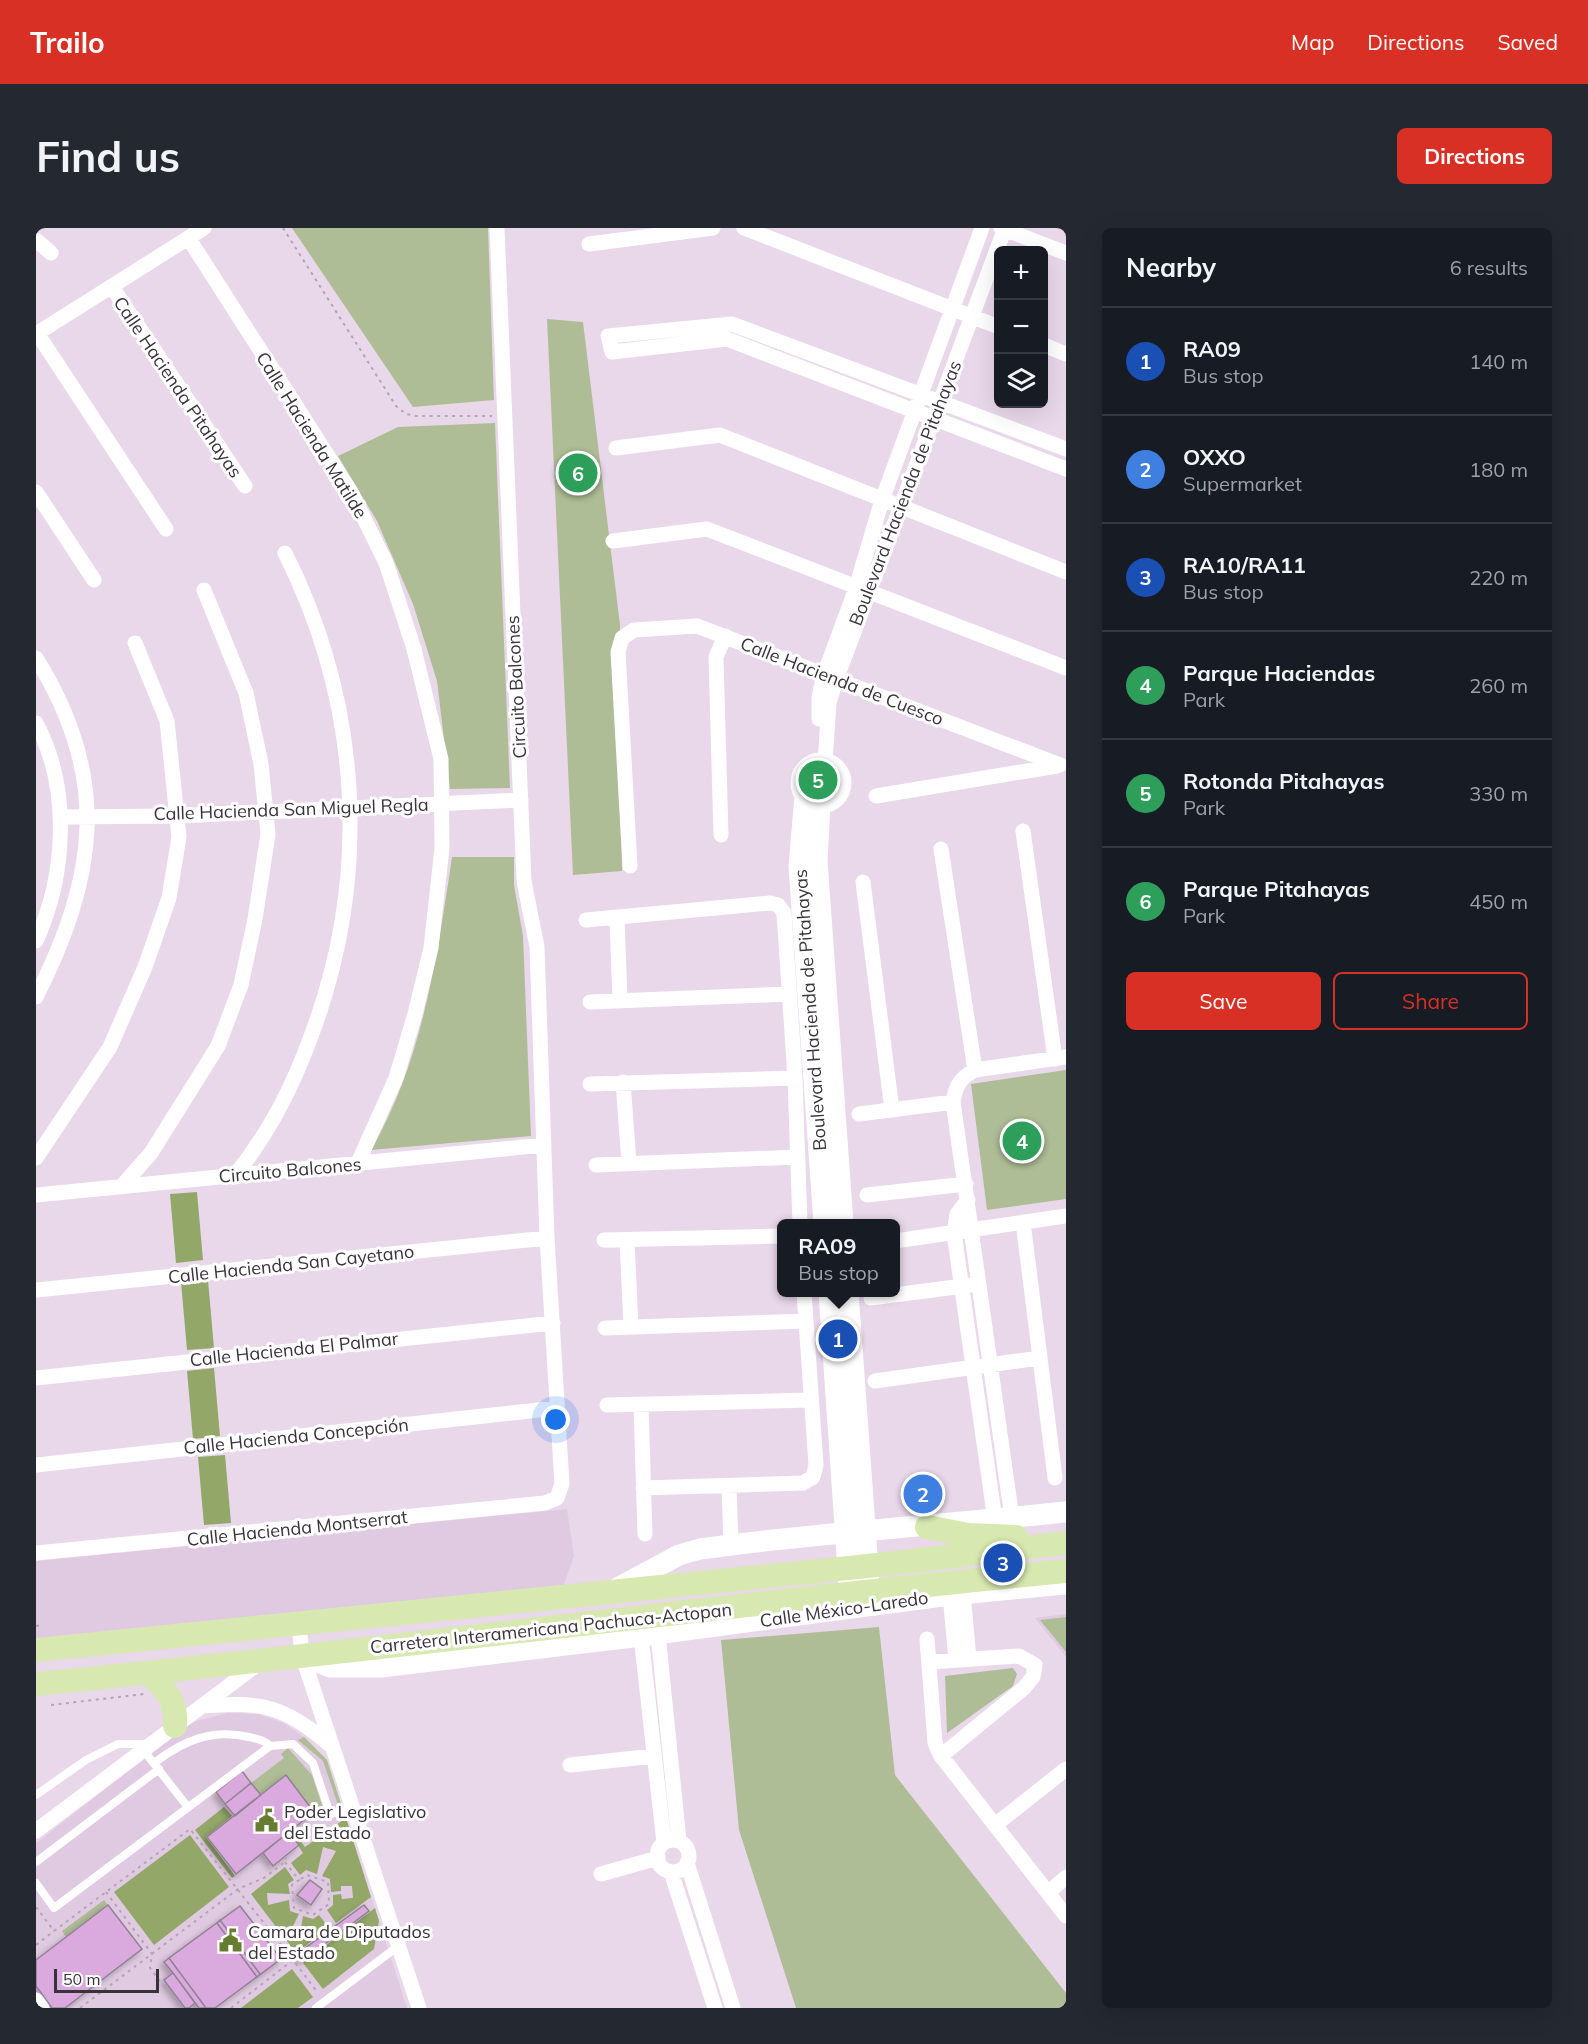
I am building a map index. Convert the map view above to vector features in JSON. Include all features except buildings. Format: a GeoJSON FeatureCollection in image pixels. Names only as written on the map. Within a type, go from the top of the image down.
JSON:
{"type":"FeatureCollection","features":[{"type":"Feature","properties":{"kind":"main road"},"geometry":{"type":"LineString","coordinates":[[927,1527],[968,1535],[1066,1542]]}},
{"type":"Feature","properties":{"kind":"main road","name":"Carretera Interamericana Pachuca-Actopan"},"geometry":{"type":"LineString","coordinates":[[36,1650],[916,1561],[1066,1542]]}},
{"type":"Feature","properties":{"kind":"main road"},"geometry":{"type":"LineString","coordinates":[[916,1561],[909,1574],[917,1592]]}},
{"type":"Feature","properties":{"kind":"main road","name":"Carretera Interamericana Pachuca-Actopan"},"geometry":{"type":"LineString","coordinates":[[36,1684],[145,1684],[302,1655],[804,1599],[860,1599],[1066,1571]]}},
{"type":"Feature","properties":{"kind":"main road"},"geometry":{"type":"LineString","coordinates":[[804,1599],[811,1590],[811,1578],[805,1572]]}},
{"type":"Feature","properties":{"kind":"main road"},"geometry":{"type":"LineString","coordinates":[[339,1619],[331,1635],[333,1642],[342,1651]]}},
{"type":"Feature","properties":{"kind":"main road"},"geometry":{"type":"LineString","coordinates":[[244,1628],[258,1643],[262,1653],[261,1662]]}},
{"type":"Feature","properties":{"kind":"main road"},"geometry":{"type":"LineString","coordinates":[[145,1684],[173,1700],[176,1709],[175,1726]]}},
{"type":"Feature","properties":{"kind":"street"},"geometry":{"type":"LineString","coordinates":[[166,529],[37,334],[204,228]]}},
{"type":"Feature","properties":{"kind":"street","name":"Circuito Balcones"},"geometry":{"type":"LineString","coordinates":[[497,228],[524,880],[537,947],[547,1238],[562,1484],[557,1498]]}},
{"type":"Feature","properties":{"kind":"street"},"geometry":{"type":"LineString","coordinates":[[589,244],[713,228]]}},
{"type":"Feature","properties":{"kind":"street"},"geometry":{"type":"LineString","coordinates":[[744,228],[994,325]]}},
{"type":"Feature","properties":{"kind":"street","name":"Boulevard Hacienda de Pitahayas"},"geometry":{"type":"LineString","coordinates":[[861,591],[882,500],[982,228]]}},
{"type":"Feature","properties":{"kind":"street"},"geometry":{"type":"LineString","coordinates":[[1003,228],[1066,253]]}},
{"type":"Feature","properties":{"kind":"street","name":"Boulevard Hacienda de Pitahayas"},"geometry":{"type":"LineString","coordinates":[[822,763],[830,677],[861,591],[901,507],[1003,228]]}},
{"type":"Feature","properties":{"kind":"street","name":"Calle Hacienda Matilde"},"geometry":{"type":"LineString","coordinates":[[189,239],[351,492],[386,562],[414,649],[441,759],[441,848],[430,948],[415,1014],[396,1078],[357,1165]]}},
{"type":"Feature","properties":{"kind":"street"},"geometry":{"type":"LineString","coordinates":[[36,240],[51,253]]}},
{"type":"Feature","properties":{"kind":"street","name":"Calle Hacienda Pitahayas"},"geometry":{"type":"LineString","coordinates":[[112,288],[245,486]]}},
{"type":"Feature","properties":{"kind":"street"},"geometry":{"type":"LineString","coordinates":[[732,324],[921,394],[1064,448],[1060,466],[727,339],[612,352],[608,336],[732,324]]}},
{"type":"Feature","properties":{"kind":"street"},"geometry":{"type":"LineString","coordinates":[[767,354],[773,339]]}},
{"type":"Feature","properties":{"kind":"street"},"geometry":{"type":"LineString","coordinates":[[1048,347],[1066,354]]}},
{"type":"Feature","properties":{"kind":"street"},"geometry":{"type":"LineString","coordinates":[[616,448],[720,435],[1066,572]]}},
{"type":"Feature","properties":{"kind":"street"},"geometry":{"type":"LineString","coordinates":[[36,492],[94,580]]}},
{"type":"Feature","properties":{"kind":"street"},"geometry":{"type":"LineString","coordinates":[[613,541],[707,529],[861,591],[1066,668]]}},
{"type":"Feature","properties":{"kind":"street"},"geometry":{"type":"LineString","coordinates":[[236,1174],[274,1120],[301,1064],[322,1009],[340,938],[351,860],[350,808],[343,729],[329,666],[312,615],[285,553]]}},
{"type":"Feature","properties":{"kind":"street"},"geometry":{"type":"LineString","coordinates":[[121,1187],[151,1153],[218,1046],[241,985],[255,919],[268,834],[261,764],[246,693],[204,590]]}},
{"type":"Feature","properties":{"kind":"street","name":"Calle Hacienda de Cuesco"},"geometry":{"type":"LineString","coordinates":[[630,866],[618,652],[622,638],[634,630],[697,626],[1063,764]]}},
{"type":"Feature","properties":{"kind":"street"},"geometry":{"type":"LineString","coordinates":[[720,834],[716,657],[725,636]]}},
{"type":"Feature","properties":{"kind":"street"},"geometry":{"type":"LineString","coordinates":[[36,1158],[110,1047],[145,967],[168,897],[178,837],[167,721],[135,644]]}},
{"type":"Feature","properties":{"kind":"street"},"geometry":{"type":"LineString","coordinates":[[36,658],[58,693],[77,744],[88,815],[79,890],[62,946],[36,997]]}},
{"type":"Feature","properties":{"kind":"street"},"geometry":{"type":"LineString","coordinates":[[36,723],[46,742],[57,781],[60,817],[57,863],[44,924],[36,941]]}},
{"type":"Feature","properties":{"kind":"street"},"geometry":{"type":"LineString","coordinates":[[822,763],[837,770],[842,782],[838,795],[833,800],[812,800],[801,778],[808,768],[822,763]]}},
{"type":"Feature","properties":{"kind":"street"},"geometry":{"type":"LineString","coordinates":[[876,796],[1063,764]]}},
{"type":"Feature","properties":{"kind":"street","name":"Calle Hacienda San Miguel Regla"},"geometry":{"type":"LineString","coordinates":[[60,817],[177,816],[521,800]]}},
{"type":"Feature","properties":{"kind":"street","name":"Boulevard Hacienda de Pitahayas"},"geometry":{"type":"LineString","coordinates":[[812,800],[800,866],[824,1219]]}},
{"type":"Feature","properties":{"kind":"street","name":"Boulevard Hacienda de Pitahayas"},"geometry":{"type":"LineString","coordinates":[[812,800],[843,1219]]}},
{"type":"Feature","properties":{"kind":"street"},"geometry":{"type":"LineString","coordinates":[[1004,1519],[991,1364],[953,1102],[956,1087],[969,1073],[1061,1058],[1023,831]]}},
{"type":"Feature","properties":{"kind":"street"},"geometry":{"type":"LineString","coordinates":[[941,849],[969,1073]]}},
{"type":"Feature","properties":{"kind":"street"},"geometry":{"type":"LineString","coordinates":[[862,882],[892,1110]]}},
{"type":"Feature","properties":{"kind":"street"},"geometry":{"type":"LineString","coordinates":[[586,920],[770,903],[778,905],[784,913],[795,1078],[800,1219]]}},
{"type":"Feature","properties":{"kind":"street"},"geometry":{"type":"LineString","coordinates":[[617,918],[620,1001]]}},
{"type":"Feature","properties":{"kind":"street"},"geometry":{"type":"LineString","coordinates":[[590,1002],[790,994]]}},
{"type":"Feature","properties":{"kind":"street"},"geometry":{"type":"LineString","coordinates":[[590,1084],[795,1078]]}},
{"type":"Feature","properties":{"kind":"street"},"geometry":{"type":"LineString","coordinates":[[623,1082],[629,1163]]}},
{"type":"Feature","properties":{"kind":"street"},"geometry":{"type":"LineString","coordinates":[[859,1114],[953,1102]]}},
{"type":"Feature","properties":{"kind":"street","name":"Circuito Balcones"},"geometry":{"type":"LineString","coordinates":[[36,1195],[544,1145]]}},
{"type":"Feature","properties":{"kind":"street"},"geometry":{"type":"LineString","coordinates":[[596,1165],[798,1157]]}},
{"type":"Feature","properties":{"kind":"street"},"geometry":{"type":"LineString","coordinates":[[867,1195],[966,1184]]}},
{"type":"Feature","properties":{"kind":"street"},"geometry":{"type":"LineString","coordinates":[[968,1200],[957,1214],[954,1233],[973,1368],[1004,1519]]}},
{"type":"Feature","properties":{"kind":"street"},"geometry":{"type":"LineString","coordinates":[[900,1239],[1066,1216]]}},
{"type":"Feature","properties":{"kind":"street"},"geometry":{"type":"LineString","coordinates":[[1023,1222],[1054,1478]]}},
{"type":"Feature","properties":{"kind":"street"},"geometry":{"type":"LineString","coordinates":[[604,1240],[777,1236]]}},
{"type":"Feature","properties":{"kind":"street","name":"Calle Hacienda San Cayetano"},"geometry":{"type":"LineString","coordinates":[[36,1290],[547,1238]]}},
{"type":"Feature","properties":{"kind":"street"},"geometry":{"type":"LineString","coordinates":[[627,1240],[632,1327]]}},
{"type":"Feature","properties":{"kind":"street"},"geometry":{"type":"LineString","coordinates":[[900,1294],[980,1284]]}},
{"type":"Feature","properties":{"kind":"street"},"geometry":{"type":"LineString","coordinates":[[643,1488],[803,1483],[813,1477],[816,1465],[804,1297]]}},
{"type":"Feature","properties":{"kind":"street"},"geometry":{"type":"LineString","coordinates":[[829,1297],[855,1531],[860,1599]]}},
{"type":"Feature","properties":{"kind":"street"},"geometry":{"type":"LineString","coordinates":[[848,1297],[855,1531]]}},
{"type":"Feature","properties":{"kind":"street"},"geometry":{"type":"LineString","coordinates":[[871,1298],[879,1297]]}},
{"type":"Feature","properties":{"kind":"street"},"geometry":{"type":"LineString","coordinates":[[605,1328],[806,1321]]}},
{"type":"Feature","properties":{"kind":"street","name":"Calle Hacienda El Palmar"},"geometry":{"type":"LineString","coordinates":[[36,1378],[553,1323]]}},
{"type":"Feature","properties":{"kind":"street"},"geometry":{"type":"LineString","coordinates":[[875,1381],[1039,1358]]}},
{"type":"Feature","properties":{"kind":"street"},"geometry":{"type":"LineString","coordinates":[[607,1405],[810,1400]]}},
{"type":"Feature","properties":{"kind":"street"},"geometry":{"type":"LineString","coordinates":[[640,1405],[645,1533]]}},
{"type":"Feature","properties":{"kind":"street","name":"Calle Hacienda Concepción"},"geometry":{"type":"LineString","coordinates":[[36,1465],[556,1408]]}},
{"type":"Feature","properties":{"kind":"street"},"geometry":{"type":"LineString","coordinates":[[729,1486],[731,1545]]}},
{"type":"Feature","properties":{"kind":"street","name":"Calle Hacienda Montserrat"},"geometry":{"type":"LineString","coordinates":[[36,1554],[545,1503],[557,1498]]}},
{"type":"Feature","properties":{"kind":"street"},"geometry":{"type":"LineString","coordinates":[[614,1590],[679,1555],[700,1549],[855,1531],[927,1527],[1066,1512]]}},
{"type":"Feature","properties":{"kind":"street","name":"Calle México-Laredo"},"geometry":{"type":"LineString","coordinates":[[917,1592],[956,1594],[1066,1584]]}},
{"type":"Feature","properties":{"kind":"street"},"geometry":{"type":"LineString","coordinates":[[956,1594],[963,1660]]}},
{"type":"Feature","properties":{"kind":"street","name":"Calle México-Laredo"},"geometry":{"type":"LineString","coordinates":[[302,1655],[330,1666],[381,1667],[650,1635],[860,1599]]}},
{"type":"Feature","properties":{"kind":"street"},"geometry":{"type":"LineString","coordinates":[[299,1624],[302,1655],[419,2008]]}},
{"type":"Feature","properties":{"kind":"street"},"geometry":{"type":"LineString","coordinates":[[650,1635],[663,1683],[667,1848],[662,1867],[670,1872],[716,2008]]}},
{"type":"Feature","properties":{"kind":"street"},"geometry":{"type":"LineString","coordinates":[[650,1635],[646,1684],[667,1848]]}},
{"type":"Feature","properties":{"kind":"street"},"geometry":{"type":"LineString","coordinates":[[927,1639],[935,1743],[940,1756],[1066,1916]]}},
{"type":"Feature","properties":{"kind":"street"},"geometry":{"type":"LineString","coordinates":[[929,1662],[1019,1656],[1035,1665],[1033,1677],[1024,1688],[940,1756]]}},
{"type":"Feature","properties":{"kind":"street"},"geometry":{"type":"LineString","coordinates":[[36,1831],[149,1750],[175,1726],[261,1662]]}},
{"type":"Feature","properties":{"kind":"street"},"geometry":{"type":"LineString","coordinates":[[646,1684],[663,1683]]}},
{"type":"Feature","properties":{"kind":"street"},"geometry":{"type":"LineString","coordinates":[[202,1706],[243,1703],[277,1709],[307,1725],[333,1748]]}},
{"type":"Feature","properties":{"kind":"street"},"geometry":{"type":"LineString","coordinates":[[570,1765],[654,1756]]}},
{"type":"Feature","properties":{"kind":"street"},"geometry":{"type":"LineString","coordinates":[[995,1825],[1066,1769]]}},
{"type":"Feature","properties":{"kind":"street"},"geometry":{"type":"LineString","coordinates":[[601,1874],[667,1848],[687,1849],[687,1863],[733,2008]]}},
{"type":"Feature","properties":{"kind":"street"},"geometry":{"type":"LineString","coordinates":[[670,1872],[680,1870],[687,1863]]}},
{"type":"Feature","properties":{"kind":"street"},"geometry":{"type":"LineString","coordinates":[[1048,1893],[1066,1877]]}},
{"type":"Feature","properties":{"kind":"street"},"geometry":{"type":"LineString","coordinates":[[36,2000],[42,2008]]}},
{"type":"Feature","properties":{"kind":"lane"},"geometry":{"type":"LineString","coordinates":[[36,1862],[181,1744],[201,1736],[225,1734],[245,1736],[266,1742],[270,1746]]}},
{"type":"Feature","properties":{"kind":"lane"},"geometry":{"type":"LineString","coordinates":[[36,1795],[86,1760],[118,1743],[149,1750],[156,1766],[187,1806]]}},
{"type":"Feature","properties":{"kind":"lane"},"geometry":{"type":"LineString","coordinates":[[36,1883],[54,1908],[187,1806],[270,1746],[293,1744],[313,1763],[330,1814],[353,1809]]}},
{"type":"Feature","properties":{"kind":"lane"},"geometry":{"type":"LineString","coordinates":[[316,2008],[397,1947]]}},
{"type":"Feature","properties":{"kind":"path"},"geometry":{"type":"LineString","coordinates":[[283,228],[396,406],[406,414],[416,416],[503,416]]}},
{"type":"Feature","properties":{"kind":"path"},"geometry":{"type":"LineString","coordinates":[[36,1626],[43,1625]]}},
{"type":"Feature","properties":{"kind":"path"},"geometry":{"type":"LineString","coordinates":[[51,1705],[145,1684]]}},
{"type":"Feature","properties":{"kind":"path"},"geometry":{"type":"LineString","coordinates":[[36,1945],[190,1829],[318,1993]]}},
{"type":"Feature","properties":{"kind":"path"},"geometry":{"type":"LineString","coordinates":[[80,2008],[238,1889],[264,1878],[285,1862],[286,1856]]}},
{"type":"Feature","properties":{"kind":"path"},"geometry":{"type":"LineString","coordinates":[[285,1862],[299,1880]]}},
{"type":"Feature","properties":{"kind":"path"},"geometry":{"type":"LineString","coordinates":[[307,1875],[328,1882],[329,1904],[313,1916],[294,1908],[292,1885],[299,1880],[307,1875]]}},
{"type":"Feature","properties":{"kind":"path"},"geometry":{"type":"LineString","coordinates":[[106,1892],[152,1954],[150,1968],[180,2008]]}},
{"type":"Feature","properties":{"kind":"path"},"geometry":{"type":"LineString","coordinates":[[36,1907],[54,1931]]}},
{"type":"Feature","properties":{"kind":"path"},"geometry":{"type":"LineString","coordinates":[[231,2008],[293,1960]]}},
{"type":"Feature","properties":{"kind":"shaded area"},"geometry":{"type":"Polygon","coordinates":[[[567,1509],[574,1556],[563,1587],[36,1640],[36,1561],[567,1509]]]}},
{"type":"Feature","properties":{"kind":"shaded area"},"geometry":{"type":"Polygon","coordinates":[[[1066,1614],[1066,1657],[1035,1618],[1066,1614]]]}},
{"type":"Feature","properties":{"kind":"shaded area"},"geometry":{"type":"Polygon","coordinates":[[[228,1713],[258,1714],[284,1723],[307,1739],[327,1760],[407,2008],[36,2008],[36,1843],[192,1722],[228,1713]]]}},
{"type":"Feature","properties":{"kind":"green space"},"geometry":{"type":"Polygon","coordinates":[[[292,228],[488,228],[494,400],[413,407],[292,228]]]}},
{"type":"Feature","properties":{"kind":"green space"},"geometry":{"type":"Polygon","coordinates":[[[547,319],[583,322],[620,625],[622,871],[573,875],[547,319]]]}},
{"type":"Feature","properties":{"kind":"green space"},"geometry":{"type":"Polygon","coordinates":[[[495,423],[510,788],[450,789],[437,681],[413,604],[377,521],[338,456],[398,427],[495,423]]]}},
{"type":"Feature","properties":{"kind":"green space"},"geometry":{"type":"Polygon","coordinates":[[[452,857],[514,857],[514,885],[523,936],[531,1136],[371,1150],[389,1116],[416,1044],[433,970],[452,857]]]}},
{"type":"Feature","properties":{"kind":"green space"},"geometry":{"type":"Polygon","coordinates":[[[1066,1070],[1066,1199],[987,1210],[971,1084],[1066,1070]]]}},
{"type":"Feature","properties":{"kind":"green space"},"geometry":{"type":"Polygon","coordinates":[[[197,1192],[203,1260],[176,1263],[170,1194],[197,1192]]]}},
{"type":"Feature","properties":{"kind":"green space"},"geometry":{"type":"Polygon","coordinates":[[[208,1280],[214,1348],[187,1350],[181,1282],[208,1280]]]}},
{"type":"Feature","properties":{"kind":"green space"},"geometry":{"type":"Polygon","coordinates":[[[214,1368],[220,1436],[193,1439],[187,1371],[214,1368]]]}},
{"type":"Feature","properties":{"kind":"green space"},"geometry":{"type":"Polygon","coordinates":[[[225,1455],[231,1523],[204,1525],[198,1457],[225,1455]]]}},
{"type":"Feature","properties":{"kind":"green space"},"geometry":{"type":"Polygon","coordinates":[[[1066,1617],[1066,1652],[1040,1620],[1066,1617]]]}},
{"type":"Feature","properties":{"kind":"green space"},"geometry":{"type":"Polygon","coordinates":[[[879,1627],[895,1775],[1066,1993],[1066,2008],[796,2008],[739,1830],[721,1640],[879,1627]]]}},
{"type":"Feature","properties":{"kind":"green space"},"geometry":{"type":"Polygon","coordinates":[[[1013,1668],[1017,1674],[1013,1686],[947,1733],[945,1676],[1013,1668]]]}},
{"type":"Feature","properties":{"kind":"green space"},"geometry":{"type":"Polygon","coordinates":[[[304,1737],[327,1760],[341,1804],[338,1805],[323,1761],[298,1740],[304,1737]]]}},
{"type":"Feature","properties":{"kind":"green space"},"geometry":{"type":"Polygon","coordinates":[[[288,1748],[312,1775],[324,1811],[322,1813],[314,1812],[286,1776],[261,1795],[251,1783],[284,1758],[281,1754],[288,1748]]]}},
{"type":"Feature","properties":{"kind":"green space"},"geometry":{"type":"Polygon","coordinates":[[[224,1807],[232,1816],[206,1837],[235,1876],[232,1878],[195,1830],[224,1807]]]}},
{"type":"Feature","properties":{"kind":"green space"},"geometry":{"type":"Polygon","coordinates":[[[346,1818],[371,1897],[336,1923],[327,1910],[333,1905],[333,1895],[341,1894],[342,1899],[353,1898],[352,1886],[341,1886],[341,1891],[331,1892],[330,1879],[322,1876],[336,1851],[323,1847],[317,1874],[306,1870],[300,1875],[291,1863],[303,1853],[289,1832],[293,1831],[305,1847],[346,1818]]]}},
{"type":"Feature","properties":{"kind":"green space"},"geometry":{"type":"Polygon","coordinates":[[[190,1835],[229,1887],[154,1945],[114,1892],[190,1835]]]}},
{"type":"Feature","properties":{"kind":"green space"},"geometry":{"type":"Polygon","coordinates":[[[285,1867],[294,1880],[288,1884],[290,1894],[267,1893],[268,1905],[289,1900],[290,1911],[299,1914],[290,1932],[300,1935],[303,1916],[313,1919],[319,1915],[329,1928],[296,1953],[251,1894],[285,1867]]]}},
{"type":"Feature","properties":{"kind":"green space"},"geometry":{"type":"Polygon","coordinates":[[[104,1900],[108,1905],[66,1937],[62,1931],[104,1900]]]}},
{"type":"Feature","properties":{"kind":"green space"},"geometry":{"type":"Polygon","coordinates":[[[375,1908],[379,1921],[374,1949],[323,1989],[303,1963],[375,1908]]]}},
{"type":"Feature","properties":{"kind":"green space"},"geometry":{"type":"Polygon","coordinates":[[[292,1969],[313,1997],[298,2008],[241,2008],[292,1969]]]}},
{"type":"Feature","properties":{"kind":"place","name":"Parque Pitahayas"},"geometry":{"type":"Point","coordinates":[578,473]}},
{"type":"Feature","properties":{"kind":"place","name":"Rotonda Pitahayas"},"geometry":{"type":"Point","coordinates":[818,780]}},
{"type":"Feature","properties":{"kind":"place","name":"Parque Haciendas"},"geometry":{"type":"Point","coordinates":[1022,1141]}},
{"type":"Feature","properties":{"kind":"place","name":"RA09"},"geometry":{"type":"Point","coordinates":[838,1339]}},
{"type":"Feature","properties":{"kind":"place","name":"OXXO"},"geometry":{"type":"Point","coordinates":[923,1494]}},
{"type":"Feature","properties":{"kind":"place","name":"RA10/RA11"},"geometry":{"type":"Point","coordinates":[1003,1563]}},
{"type":"Feature","properties":{"kind":"place","name":"Poder Legislativo del Estado"},"geometry":{"type":"Point","coordinates":[266,1821]}},
{"type":"Feature","properties":{"kind":"place","name":"Camara de Diputados del Estado"},"geometry":{"type":"Point","coordinates":[230,1941]}}]}
